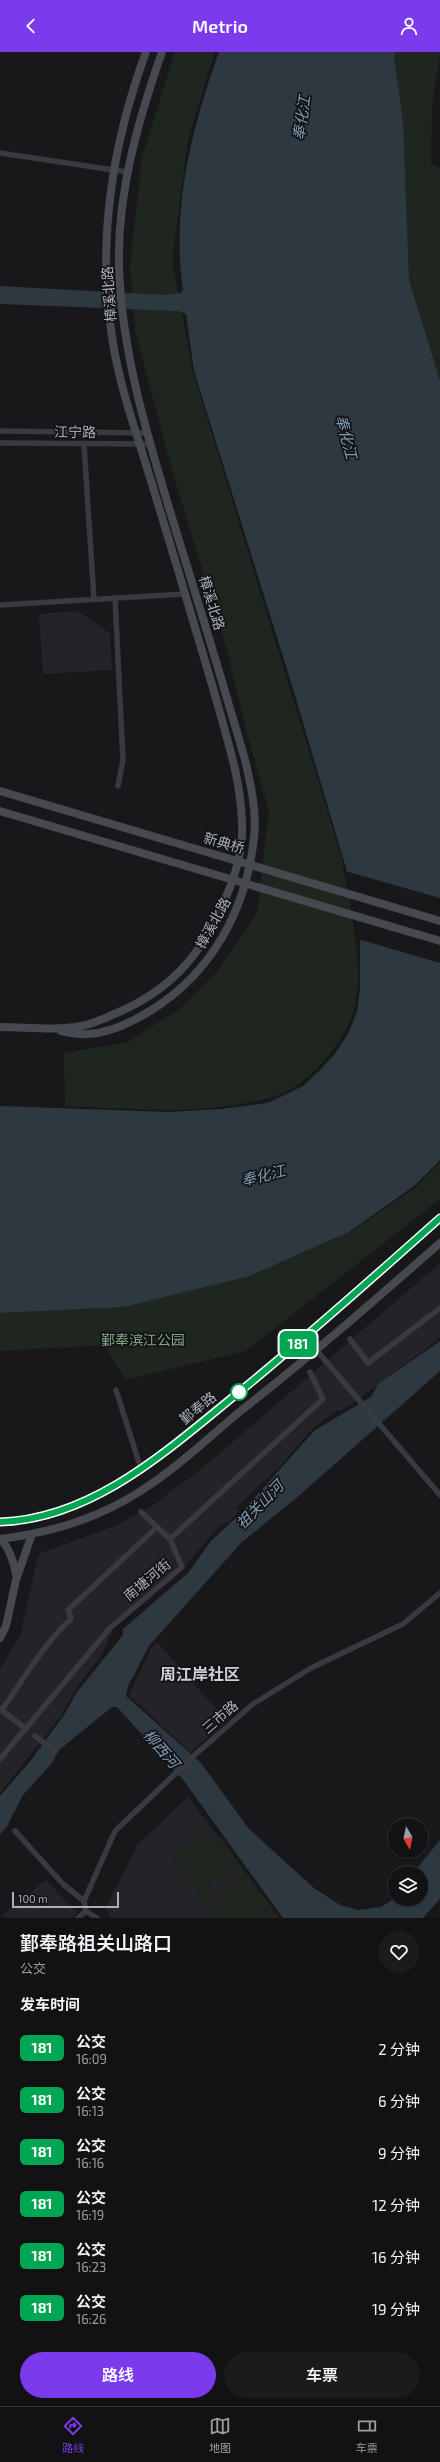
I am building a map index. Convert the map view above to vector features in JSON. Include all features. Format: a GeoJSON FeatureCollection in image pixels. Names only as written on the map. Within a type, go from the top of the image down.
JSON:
{"type":"FeatureCollection","features":[{"type":"Feature","properties":{"kind":"street","name":"樟溪北路"},"geometry":{"type":"LineString","coordinates":[[0,1027],[81,1026],[134,1006],[163,988],[189,963],[208,938],[231,887],[242,838],[240,795],[229,746],[185,594],[136,434],[116,357],[109,318],[108,234],[112,169],[127,108],[146,52]]}},
{"type":"Feature","properties":{"kind":"street","name":"樟溪北路"},"geometry":{"type":"LineString","coordinates":[[33,1027],[88,1034],[103,1032],[134,1020],[170,998],[197,974],[219,944],[230,925],[241,898],[254,839],[253,803],[244,760],[146,433],[128,354],[123,317],[120,285],[120,242],[127,172],[145,99],[162,52]]}},
{"type":"Feature","properties":{"kind":"street"},"geometry":{"type":"LineString","coordinates":[[0,153],[127,172]]}},
{"type":"Feature","properties":{"kind":"street","name":"江宁路"},"geometry":{"type":"LineString","coordinates":[[0,431],[146,433]]}},
{"type":"Feature","properties":{"kind":"street","name":"江宁路"},"geometry":{"type":"LineString","coordinates":[[0,443],[150,444]]}},
{"type":"Feature","properties":{"kind":"street"},"geometry":{"type":"LineString","coordinates":[[84,444],[94,599]]}},
{"type":"Feature","properties":{"kind":"street"},"geometry":{"type":"LineString","coordinates":[[0,605],[185,594]]}},
{"type":"Feature","properties":{"kind":"street"},"geometry":{"type":"LineString","coordinates":[[115,598],[123,760],[118,786]]}},
{"type":"Feature","properties":{"kind":"street","name":"新典桥"},"geometry":{"type":"LineString","coordinates":[[0,791],[440,921]]}},
{"type":"Feature","properties":{"kind":"street"},"geometry":{"type":"LineString","coordinates":[[0,811],[440,941]]}},
{"type":"Feature","properties":{"kind":"street","name":"鄞奉路"},"geometry":{"type":"LineString","coordinates":[[0,1522],[56,1512],[100,1494],[141,1469],[306,1338],[440,1218]]}},
{"type":"Feature","properties":{"kind":"street"},"geometry":{"type":"LineString","coordinates":[[0,1539],[57,1529],[91,1517],[138,1493],[174,1467],[318,1351],[440,1243]]}},
{"type":"Feature","properties":{"kind":"street"},"geometry":{"type":"LineString","coordinates":[[350,1338],[368,1363],[440,1308]]}},
{"type":"Feature","properties":{"kind":"street"},"geometry":{"type":"LineString","coordinates":[[306,1338],[376,1423],[440,1495]]}},
{"type":"Feature","properties":{"kind":"street","name":"南塘河街"},"geometry":{"type":"LineString","coordinates":[[0,1759],[110,1628],[182,1567],[170,1539],[323,1399],[310,1372]]}},
{"type":"Feature","properties":{"kind":"street"},"geometry":{"type":"LineString","coordinates":[[116,1390],[141,1469]]}},
{"type":"Feature","properties":{"kind":"street"},"geometry":{"type":"LineString","coordinates":[[141,1512],[170,1539]]}},
{"type":"Feature","properties":{"kind":"street"},"geometry":{"type":"LineString","coordinates":[[26,1728],[1,1709],[57,1634],[71,1619],[68,1610],[157,1527]]}},
{"type":"Feature","properties":{"kind":"street"},"geometry":{"type":"LineString","coordinates":[[0,1638],[6,1626],[16,1580],[32,1534]]}},
{"type":"Feature","properties":{"kind":"street"},"geometry":{"type":"LineString","coordinates":[[0,1539],[8,1548],[13,1560],[16,1580]]}},
{"type":"Feature","properties":{"kind":"street","name":"三市路"},"geometry":{"type":"LineString","coordinates":[[84,1901],[111,1836],[198,1752],[253,1704],[311,1668],[403,1624],[440,1593]]}},
{"type":"Feature","properties":{"kind":"street"},"geometry":{"type":"LineString","coordinates":[[34,1736],[55,1751]]}},
{"type":"Feature","properties":{"kind":"street"},"geometry":{"type":"LineString","coordinates":[[15,1831],[63,1884],[84,1901],[86,1911],[97,1918]]}},
{"type":"Feature","properties":{"kind":"street"},"geometry":{"type":"LineString","coordinates":[[78,1918],[86,1911]]}},
{"type":"Feature","properties":{"kind":"shaded area"},"geometry":{"type":"Polygon","coordinates":[[[79,611],[110,634],[112,670],[43,674],[39,614],[79,611]]]}},
{"type":"Feature","properties":{"kind":"shaded area"},"geometry":{"type":"Polygon","coordinates":[[[440,1263],[440,1338],[352,1404],[339,1412],[337,1410],[314,1427],[283,1463],[236,1508],[239,1511],[228,1523],[225,1522],[216,1530],[178,1574],[111,1629],[112,1633],[100,1658],[76,1688],[62,1715],[0,1793],[0,1669],[20,1635],[37,1561],[41,1553],[115,1526],[149,1508],[205,1466],[440,1263]]]}},
{"type":"Feature","properties":{"kind":"shaded area"},"geometry":{"type":"Polygon","coordinates":[[[158,1643],[227,1721],[190,1752],[129,1695],[151,1648],[158,1643]]]}},
{"type":"Feature","properties":{"kind":"shaded area"},"geometry":{"type":"Polygon","coordinates":[[[188,1797],[280,1918],[111,1918],[106,1907],[138,1844],[188,1797]]]}},
{"type":"Feature","properties":{"kind":"shaded area"},"geometry":{"type":"Polygon","coordinates":[[[46,1880],[77,1913],[72,1918],[5,1918],[2,1915],[46,1880]]]}},
{"type":"Feature","properties":{"kind":"green space"},"geometry":{"type":"Polygon","coordinates":[[[175,52],[215,52],[188,139],[172,262],[193,372],[342,859],[354,930],[358,965],[358,983],[353,1013],[341,1038],[308,1077],[284,1093],[250,1102],[197,1109],[171,1110],[65,1106],[64,1053],[128,1042],[182,1007],[216,973],[257,913],[269,812],[244,722],[227,650],[174,477],[135,331],[130,265],[142,157],[175,52]]]}},
{"type":"Feature","properties":{"kind":"green space"},"geometry":{"type":"Polygon","coordinates":[[[395,52],[440,52],[432,108],[431,164],[440,168],[440,389],[418,318],[399,236],[390,77],[395,52]]]}},
{"type":"Feature","properties":{"kind":"green space","name":"鄞奉滨江公园"},"geometry":{"type":"Polygon","coordinates":[[[440,1162],[440,1199],[246,1351],[125,1380],[105,1345],[0,1351],[0,1313],[124,1307],[251,1276],[350,1232],[415,1188],[440,1162]]]}},
{"type":"Feature","properties":{"kind":"green space"},"geometry":{"type":"Polygon","coordinates":[[[207,1832],[225,1858],[197,1877],[201,1882],[206,1873],[213,1867],[232,1863],[215,1840],[219,1836],[279,1918],[266,1918],[236,1877],[230,1874],[215,1878],[208,1888],[210,1898],[224,1918],[217,1918],[169,1854],[176,1850],[195,1874],[180,1851],[207,1832]]]}},
{"type":"Feature","properties":{"kind":"green space"},"geometry":{"type":"Polygon","coordinates":[[[239,1883],[264,1918],[226,1918],[214,1901],[239,1883]]]}},
{"type":"Feature","properties":{"kind":"water","name":"奉化江"},"geometry":{"type":"Polygon","coordinates":[[[219,52],[396,52],[394,57],[403,122],[409,280],[440,381],[440,1160],[414,1186],[349,1232],[250,1276],[124,1307],[0,1313],[0,1106],[168,1112],[221,1109],[268,1103],[303,1086],[320,1070],[335,1054],[348,1034],[357,1012],[360,987],[360,939],[346,868],[294,692],[194,371],[186,314],[178,311],[0,304],[0,286],[163,295],[181,293],[183,290],[180,260],[180,229],[186,169],[200,109],[219,52]]]}},
{"type":"Feature","properties":{"kind":"water"},"geometry":{"type":"Polygon","coordinates":[[[440,1341],[440,1371],[301,1494],[241,1543],[149,1646],[128,1686],[126,1696],[201,1763],[249,1829],[314,1888],[340,1905],[358,1910],[381,1907],[388,1902],[388,1906],[428,1906],[428,1866],[419,1866],[425,1858],[428,1858],[428,1855],[440,1840],[440,1899],[423,1918],[283,1918],[184,1781],[117,1707],[112,1707],[59,1750],[52,1763],[23,1795],[6,1828],[0,1834],[0,1796],[32,1759],[64,1715],[77,1692],[123,1635],[123,1629],[189,1572],[210,1542],[240,1514],[315,1430],[371,1397],[378,1384],[440,1341]]]}},
{"type":"Feature","properties":{"kind":"pier"},"geometry":{"type":"Polygon","coordinates":[[[345,871],[440,898],[440,963],[358,939],[345,871]]]}},
{"type":"Feature","properties":{"kind":"bus line","name":"181"},"geometry":{"type":"LineString","coordinates":[[0,1522],[7,1522],[56,1512],[100,1494],[149,1464],[306,1338],[440,1218]]}},
{"type":"Feature","properties":{"kind":"district","name":"周江岸社区"},"geometry":{"type":"Point","coordinates":[200,1674]}},
{"type":"Feature","properties":{"kind":"water label","name":"祖关山河"},"geometry":{"type":"Point","coordinates":[260,1505]}},
{"type":"Feature","properties":{"kind":"water label","name":"柳西河"},"geometry":{"type":"Point","coordinates":[161,1749]}}]}
